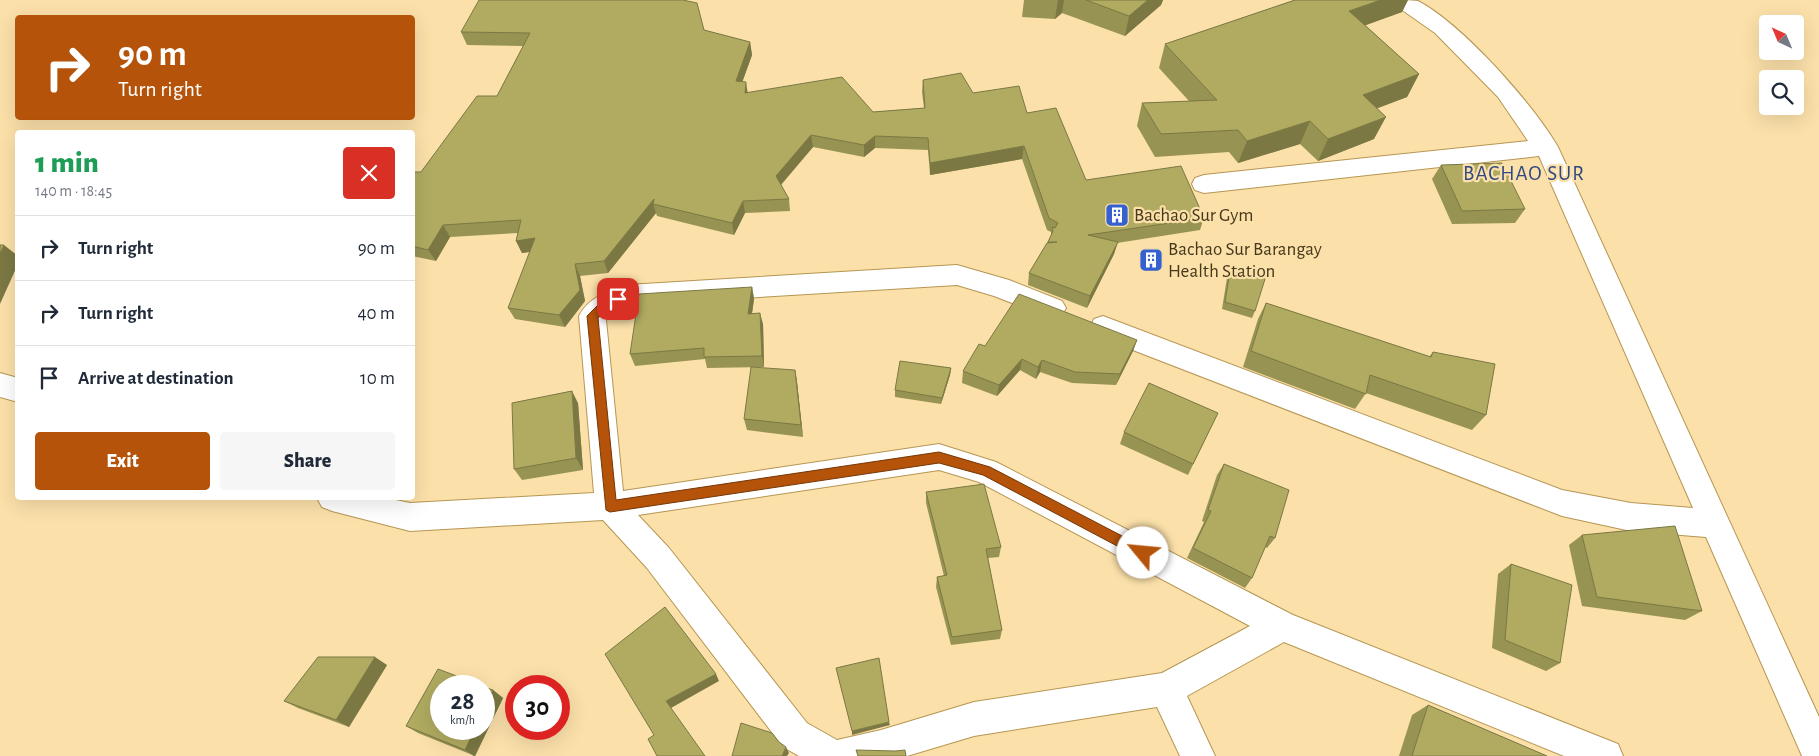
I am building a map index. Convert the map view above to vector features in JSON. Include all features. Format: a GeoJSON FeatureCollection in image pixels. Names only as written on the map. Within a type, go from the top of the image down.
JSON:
{"type":"FeatureCollection","features":[{"type":"Feature","properties":{"kind":"street"},"geometry":{"type":"LineString","coordinates":[[1402,0],[1443,28],[1506,92],[1546,147],[1717,524],[1819,756]]}},
{"type":"Feature","properties":{"kind":"street"},"geometry":{"type":"LineString","coordinates":[[1204,184],[1546,147]]}},
{"type":"Feature","properties":{"kind":"street"},"geometry":{"type":"LineString","coordinates":[[832,756],[795,735],[658,558],[610,506],[592,316],[608,302],[627,296],[957,275],[1000,287],[1562,503],[1631,517],[1717,524]]}},
{"type":"Feature","properties":{"kind":"street"},"geometry":{"type":"LineString","coordinates":[[0,385],[15,389]]}},
{"type":"Feature","properties":{"kind":"street"},"geometry":{"type":"LineString","coordinates":[[340,500],[410,517],[610,506],[939,457],[986,471],[1282,626],[1606,756]]}},
{"type":"Feature","properties":{"kind":"street"},"geometry":{"type":"LineString","coordinates":[[839,756],[974,719],[1166,689],[1282,626]]}},
{"type":"Feature","properties":{"kind":"street"},"geometry":{"type":"LineString","coordinates":[[1166,689],[1198,756]]}},
{"type":"Feature","properties":{"kind":"building"},"geometry":{"type":"Polygon","coordinates":[[[479,0],[683,0],[697,3],[704,30],[750,42],[736,81],[746,82],[745,93],[842,77],[873,112],[925,108],[923,80],[961,73],[973,93],[1019,86],[1027,113],[1056,108],[1086,180],[1181,166],[1204,218],[1088,235],[1118,242],[1090,296],[1029,273],[1047,243],[1057,242],[1048,242],[1053,231],[1052,227],[1055,228],[1058,223],[1049,218],[1024,146],[930,163],[928,138],[875,136],[864,145],[811,135],[776,176],[789,199],[743,201],[732,223],[653,204],[654,199],[604,261],[575,264],[580,290],[559,315],[508,308],[535,238],[516,241],[521,220],[443,225],[428,250],[415,247],[415,172],[421,172],[477,96],[497,96],[530,33],[461,32],[479,0]]]}},
{"type":"Feature","properties":{"kind":"building"},"geometry":{"type":"Polygon","coordinates":[[[1086,0],[1148,0],[1129,16],[1086,0]]]}},
{"type":"Feature","properties":{"kind":"building"},"geometry":{"type":"Polygon","coordinates":[[[1295,0],[1381,0],[1349,11],[1419,74],[1363,95],[1386,117],[1328,139],[1310,121],[1247,141],[1238,130],[1161,134],[1142,103],[1217,100],[1165,44],[1295,0]]]}},
{"type":"Feature","properties":{"kind":"building"},"geometry":{"type":"Polygon","coordinates":[[[1502,163],[1525,209],[1462,211],[1441,165],[1502,163]]]}},
{"type":"Feature","properties":{"kind":"building"},"geometry":{"type":"Polygon","coordinates":[[[0,245],[4,245],[0,254],[0,245]]]}},
{"type":"Feature","properties":{"kind":"building"},"geometry":{"type":"Polygon","coordinates":[[[1230,271],[1265,279],[1255,311],[1225,302],[1230,271]]]}},
{"type":"Feature","properties":{"kind":"building"},"geometry":{"type":"Polygon","coordinates":[[[752,287],[748,314],[760,313],[762,356],[704,357],[704,348],[630,354],[639,294],[752,287]]]}},
{"type":"Feature","properties":{"kind":"building"},"geometry":{"type":"Polygon","coordinates":[[[1019,294],[1137,340],[1120,374],[1075,372],[1042,360],[1038,367],[1022,359],[999,385],[963,371],[979,344],[985,346],[1019,294]]]}},
{"type":"Feature","properties":{"kind":"building"},"geometry":{"type":"Polygon","coordinates":[[[1266,303],[1431,357],[1433,352],[1495,364],[1486,415],[1370,375],[1366,394],[1251,351],[1266,303]]]}},
{"type":"Feature","properties":{"kind":"building"},"geometry":{"type":"Polygon","coordinates":[[[900,361],[951,368],[942,398],[895,390],[900,361]]]}},
{"type":"Feature","properties":{"kind":"building"},"geometry":{"type":"Polygon","coordinates":[[[751,367],[795,370],[801,425],[744,419],[751,367]]]}},
{"type":"Feature","properties":{"kind":"building"},"geometry":{"type":"Polygon","coordinates":[[[1149,383],[1218,413],[1193,464],[1124,432],[1149,383]]]}},
{"type":"Feature","properties":{"kind":"building"},"geometry":{"type":"Polygon","coordinates":[[[572,391],[576,458],[514,469],[512,403],[572,391]]]}},
{"type":"Feature","properties":{"kind":"building"},"geometry":{"type":"Polygon","coordinates":[[[1224,464],[1289,490],[1275,538],[1270,536],[1252,578],[1193,548],[1211,511],[1208,510],[1224,464]]]}},
{"type":"Feature","properties":{"kind":"building"},"geometry":{"type":"Polygon","coordinates":[[[984,484],[1001,547],[986,549],[1002,630],[952,637],[937,577],[947,575],[926,492],[984,484]]]}},
{"type":"Feature","properties":{"kind":"building"},"geometry":{"type":"Polygon","coordinates":[[[1675,526],[1702,611],[1597,597],[1582,535],[1675,526]]]}},
{"type":"Feature","properties":{"kind":"building"},"geometry":{"type":"Polygon","coordinates":[[[1511,564],[1572,585],[1560,663],[1505,640],[1511,564]]]}},
{"type":"Feature","properties":{"kind":"building"},"geometry":{"type":"Polygon","coordinates":[[[665,607],[716,674],[666,701],[705,756],[657,756],[648,739],[654,735],[605,654],[665,607]]]}},
{"type":"Feature","properties":{"kind":"building"},"geometry":{"type":"Polygon","coordinates":[[[318,657],[375,657],[336,720],[284,701],[318,657]]]}},
{"type":"Feature","properties":{"kind":"building"},"geometry":{"type":"Polygon","coordinates":[[[879,658],[889,722],[852,731],[836,668],[879,658]]]}},
{"type":"Feature","properties":{"kind":"building"},"geometry":{"type":"Polygon","coordinates":[[[438,669],[454,675],[435,675],[438,669]]]}},
{"type":"Feature","properties":{"kind":"building"},"geometry":{"type":"Polygon","coordinates":[[[430,683],[430,736],[406,726],[430,683]]]}},
{"type":"Feature","properties":{"kind":"building"},"geometry":{"type":"Polygon","coordinates":[[[1428,705],[1547,756],[1412,756],[1428,705]]]}},
{"type":"Feature","properties":{"kind":"building"},"geometry":{"type":"Polygon","coordinates":[[[741,723],[772,733],[786,747],[782,756],[732,756],[741,723]]]}},
{"type":"Feature","properties":{"kind":"building"},"geometry":{"type":"Polygon","coordinates":[[[440,740],[470,740],[465,750],[440,740]]]}},
{"type":"Feature","properties":{"kind":"building"},"geometry":{"type":"Polygon","coordinates":[[[856,750],[905,750],[906,756],[858,756],[856,750]]]}},
{"type":"Feature","properties":{"kind":"place","name":"Bachao Sur Gym"},"geometry":{"type":"Point","coordinates":[1117,215]}},
{"type":"Feature","properties":{"kind":"place","name":"Bachao Sur Barangay Health Station"},"geometry":{"type":"Point","coordinates":[1151,260]}},
{"type":"Feature","properties":{"kind":"district","name":"BACHAO SUR"},"geometry":{"type":"Point","coordinates":[1524,173]}},
{"type":"Feature","properties":{"kind":"route"},"geometry":{"type":"LineString","coordinates":[[618,299],[608,302],[592,316],[610,506],[939,457],[986,471],[1143,553]]}}]}
